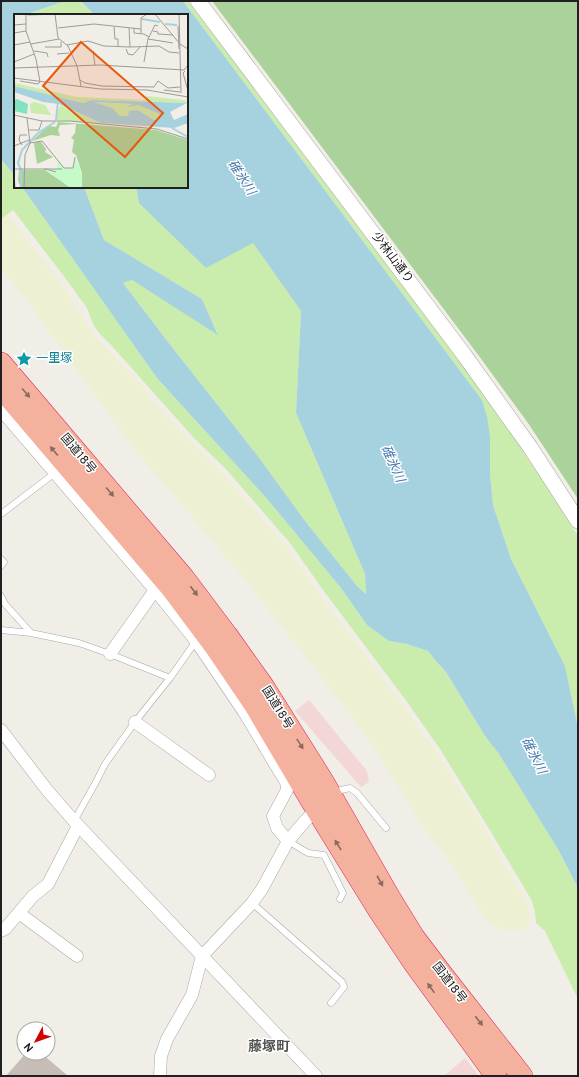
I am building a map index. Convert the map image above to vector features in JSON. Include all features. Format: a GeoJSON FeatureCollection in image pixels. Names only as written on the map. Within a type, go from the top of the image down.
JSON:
{"type":"FeatureCollection","features":[{"type":"Feature","properties":{"kind":"highway","name":"国道18号"},"geometry":{"type":"LineString","coordinates":[[1,363],[184,578],[227,635],[264,687],[332,795],[390,898],[414,937],[522,1076]]}},
{"type":"Feature","properties":{"kind":"highway","name":"国道18号"},"geometry":{"type":"LineString","coordinates":[[1,388],[172,590],[212,642],[254,704],[316,809],[379,911],[413,962],[496,1076]]}},
{"type":"Feature","properties":{"kind":"street","name":"少林山通り"},"geometry":{"type":"LineString","coordinates":[[198,1],[465,356],[530,447],[578,521]]}},
{"type":"Feature","properties":{"kind":"street"},"geometry":{"type":"LineString","coordinates":[[1,410],[155,590],[196,641],[244,712],[287,784],[287,790],[273,816],[277,828],[288,841]]}},
{"type":"Feature","properties":{"kind":"street"},"geometry":{"type":"LineString","coordinates":[[110,654],[155,590]]}},
{"type":"Feature","properties":{"kind":"street"},"geometry":{"type":"LineString","coordinates":[[135,722],[210,775]]}},
{"type":"Feature","properties":{"kind":"street"},"geometry":{"type":"LineString","coordinates":[[1,730],[47,790],[76,824],[316,1076]]}},
{"type":"Feature","properties":{"kind":"street"},"geometry":{"type":"LineString","coordinates":[[160,1076],[161,1056],[167,1039],[192,995],[202,956],[252,903],[262,889],[288,841],[316,809],[332,795]]}},
{"type":"Feature","properties":{"kind":"street"},"geometry":{"type":"LineString","coordinates":[[1,931],[6,929],[33,896],[48,884],[76,824]]}},
{"type":"Feature","properties":{"kind":"street"},"geometry":{"type":"LineString","coordinates":[[19,913],[77,956]]}},
{"type":"Feature","properties":{"kind":"lane"},"geometry":{"type":"LineString","coordinates":[[1,514],[55,473]]}},
{"type":"Feature","properties":{"kind":"lane"},"geometry":{"type":"LineString","coordinates":[[1,559],[4,562],[1,566]]}},
{"type":"Feature","properties":{"kind":"lane"},"geometry":{"type":"LineString","coordinates":[[1,596],[5,604],[31,633]]}},
{"type":"Feature","properties":{"kind":"lane"},"geometry":{"type":"LineString","coordinates":[[1,630],[31,633],[79,643],[170,678]]}},
{"type":"Feature","properties":{"kind":"lane"},"geometry":{"type":"LineString","coordinates":[[76,824],[105,764],[196,641]]}},
{"type":"Feature","properties":{"kind":"lane"},"geometry":{"type":"LineString","coordinates":[[332,795],[341,790],[350,788],[386,828]]}},
{"type":"Feature","properties":{"kind":"lane"},"geometry":{"type":"LineString","coordinates":[[288,841],[308,853],[324,855],[343,893],[340,899]]}},
{"type":"Feature","properties":{"kind":"lane"},"geometry":{"type":"LineString","coordinates":[[252,903],[342,982],[344,987],[331,1003]]}},
{"type":"Feature","properties":{"kind":"shaded area"},"geometry":{"type":"Polygon","coordinates":[[[309,700],[367,771],[369,782],[361,787],[295,711],[309,700]]]}},
{"type":"Feature","properties":{"kind":"shaded area"},"geometry":{"type":"Polygon","coordinates":[[[465,1058],[479,1076],[444,1076],[465,1058]]]}},
{"type":"Feature","properties":{"kind":"green space"},"geometry":{"type":"Polygon","coordinates":[[[65,1],[79,1],[94,14],[27,14],[65,1]]]}},
{"type":"Feature","properties":{"kind":"green space"},"geometry":{"type":"Polygon","coordinates":[[[183,1],[188,1],[486,397],[546,485],[578,536],[578,728],[565,666],[511,559],[493,505],[490,474],[490,436],[482,400],[183,1]]]}},
{"type":"Feature","properties":{"kind":"green space"},"geometry":{"type":"Polygon","coordinates":[[[212,1],[578,1],[578,499],[528,423],[479,356],[212,1]]]}},
{"type":"Feature","properties":{"kind":"green space"},"geometry":{"type":"Polygon","coordinates":[[[1,159],[14,175],[14,188],[23,188],[157,378],[268,500],[341,588],[367,625],[389,641],[407,644],[428,651],[446,672],[559,851],[578,888],[578,999],[545,931],[536,923],[532,901],[440,749],[290,543],[225,468],[194,438],[99,333],[93,324],[87,308],[13,210],[1,219],[1,159]]]}},
{"type":"Feature","properties":{"kind":"green space"},"geometry":{"type":"Polygon","coordinates":[[[84,188],[136,188],[139,203],[253,243],[257,248],[301,311],[296,413],[365,574],[366,594],[357,586],[305,521],[257,455],[123,283],[132,280],[218,334],[202,299],[104,240],[84,188]]]}},
{"type":"Feature","properties":{"kind":"green space"},"geometry":{"type":"Polygon","coordinates":[[[7,214],[61,283],[96,338],[135,378],[171,421],[222,473],[286,547],[338,620],[437,752],[527,903],[530,918],[529,923],[522,930],[503,930],[487,921],[448,859],[421,825],[377,752],[342,704],[247,582],[134,449],[32,308],[1,268],[1,219],[7,214]]]}},
{"type":"Feature","properties":{"kind":"water"},"geometry":{"type":"Polygon","coordinates":[[[1,1],[65,1],[27,14],[14,14],[14,175],[1,159],[1,1]]]}},
{"type":"Feature","properties":{"kind":"water","name":"碓氷川"},"geometry":{"type":"Polygon","coordinates":[[[80,1],[183,1],[482,400],[490,436],[490,474],[493,505],[511,559],[565,666],[578,728],[578,888],[559,851],[446,672],[428,651],[407,644],[389,641],[367,625],[341,588],[268,500],[157,378],[23,188],[84,188],[104,240],[202,299],[218,335],[132,280],[123,283],[257,455],[305,521],[357,586],[366,594],[365,574],[296,413],[301,311],[253,243],[206,268],[139,203],[136,188],[188,188],[188,14],[94,14],[80,1]]]}},
{"type":"Feature","properties":{"kind":"building"},"geometry":{"type":"Polygon","coordinates":[[[19,1061],[50,1061],[68,1076],[6,1076],[19,1061]]]}},
{"type":"Feature","properties":{"kind":"place","name":"一里塚"},"geometry":{"type":"Point","coordinates":[24,359]}},
{"type":"Feature","properties":{"kind":"district","name":"藤塚町"},"geometry":{"type":"Point","coordinates":[269,1047]}}]}
